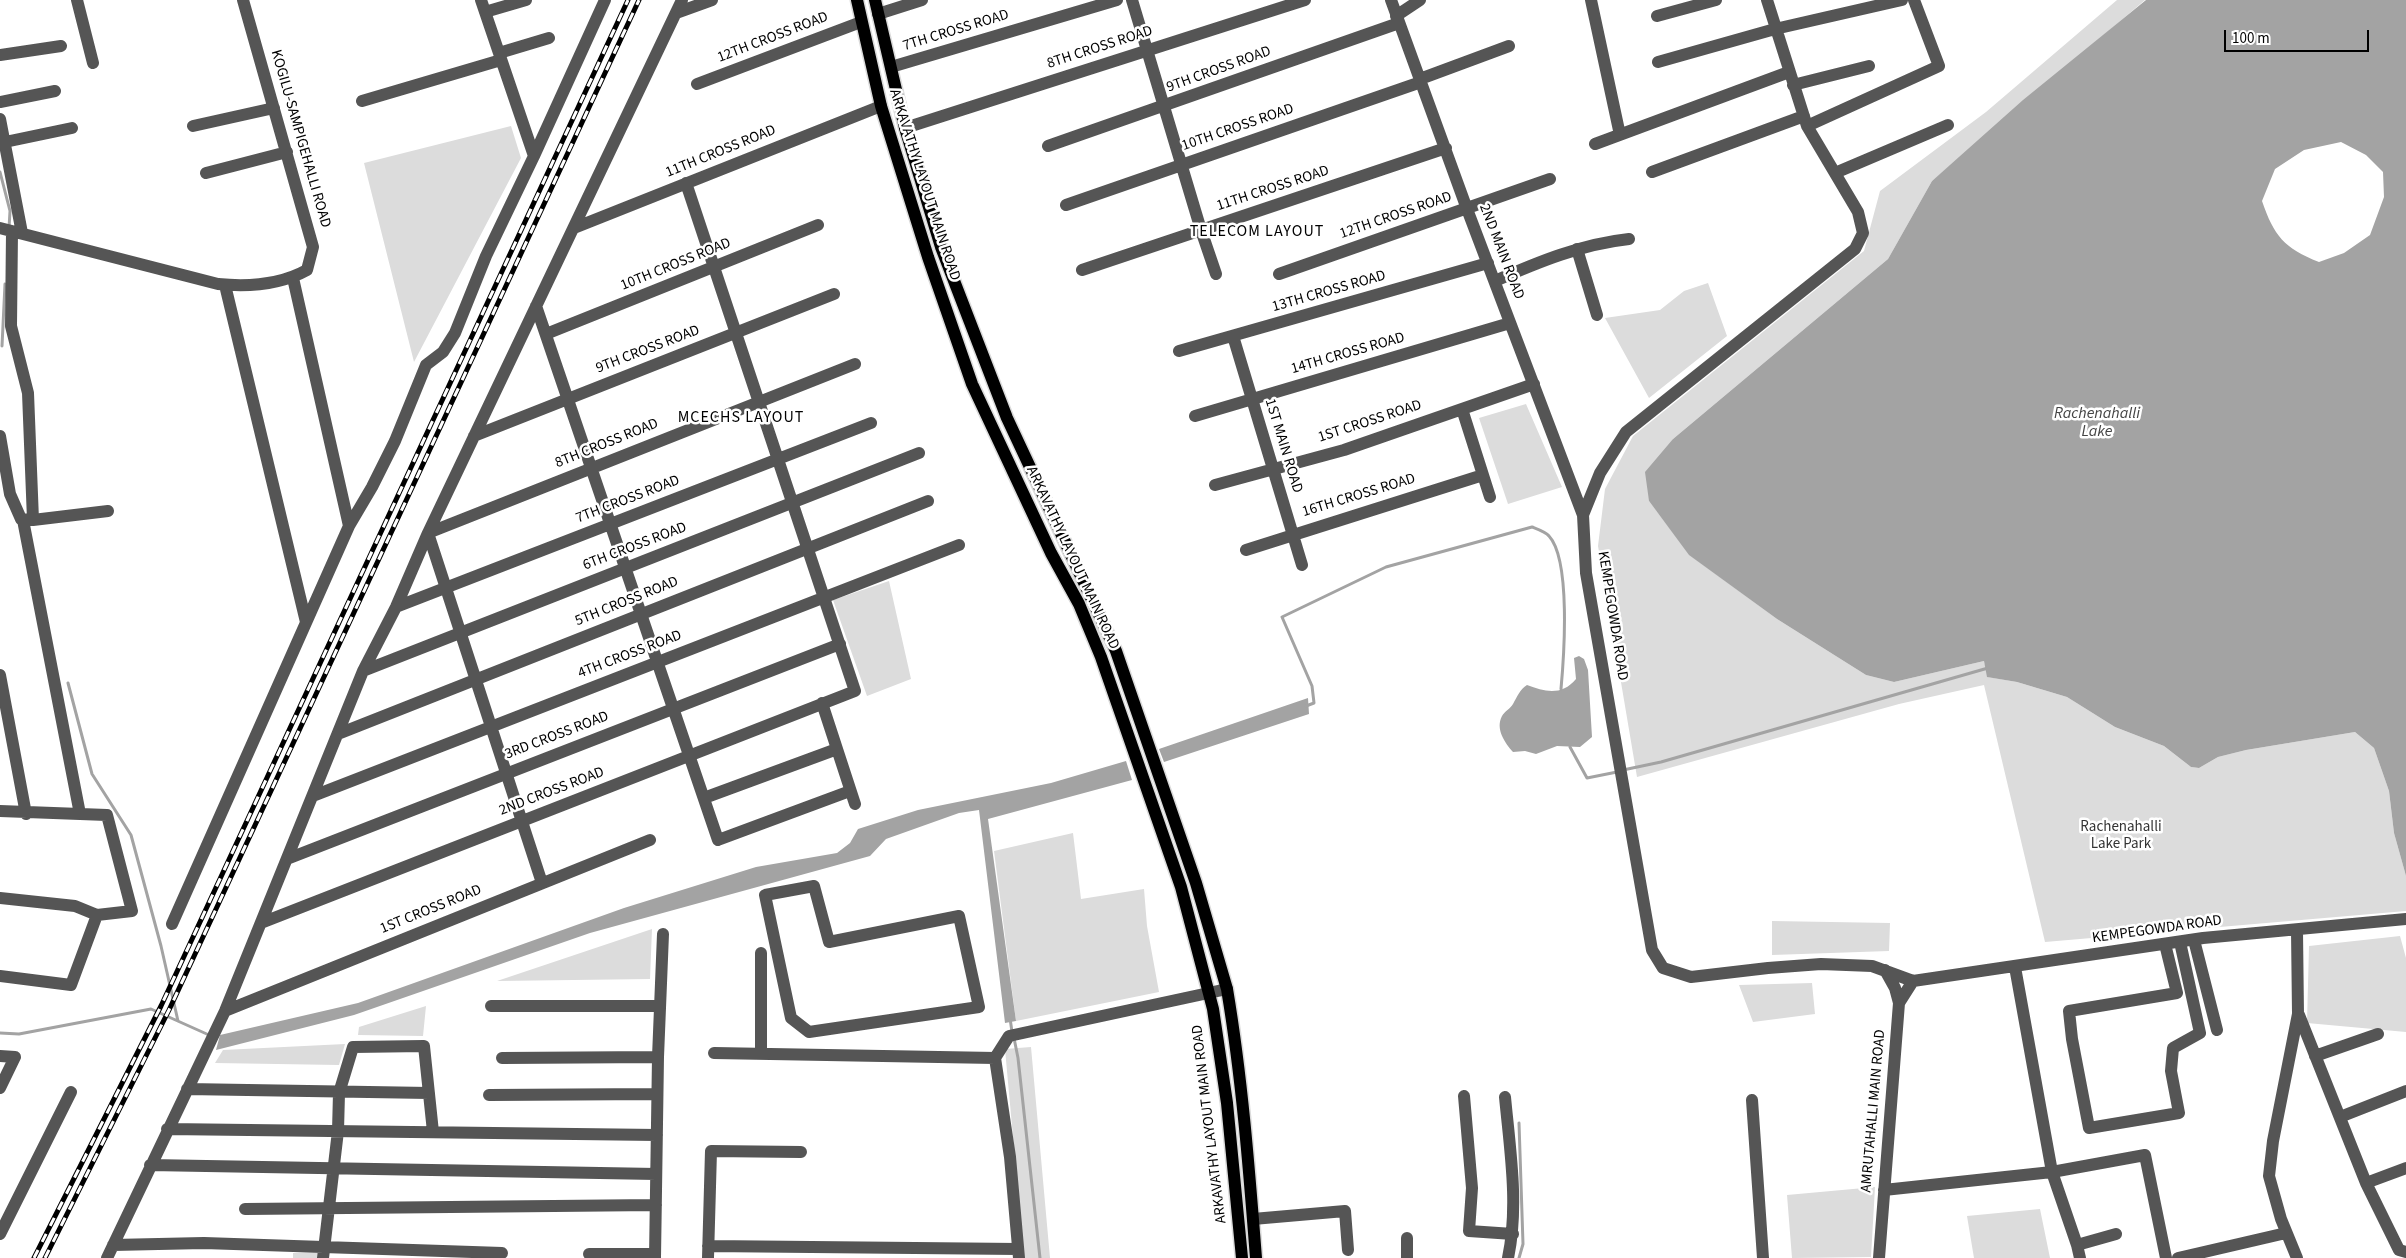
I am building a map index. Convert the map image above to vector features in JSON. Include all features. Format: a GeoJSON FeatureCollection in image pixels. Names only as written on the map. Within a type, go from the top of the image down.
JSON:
{"type":"FeatureCollection","features":[{"type":"Feature","properties":{"kind":"main road","name":"ARKAVATHY LAYOUT MAIN ROAD"},"geometry":{"type":"LineString","coordinates":[[857,0],[881,106],[928,257],[972,384],[1051,553],[1079,604],[1101,657],[1181,887],[1209,994],[1227,1103],[1242,1258]]}},
{"type":"Feature","properties":{"kind":"main road","name":"ARKAVATHY LAYOUT MAIN ROAD"},"geometry":{"type":"LineString","coordinates":[[875,0],[905,128],[941,247],[1007,418],[1116,651],[1196,883],[1227,989],[1242,1101],[1256,1258]]}},
{"type":"Feature","properties":{"kind":"main road"},"geometry":{"type":"LineString","coordinates":[[991,425],[1007,418]]}},
{"type":"Feature","properties":{"kind":"street"},"geometry":{"type":"LineString","coordinates":[[77,0],[93,62]]}},
{"type":"Feature","properties":{"kind":"street","name":"KOGILU-SAMPIGEHALLI ROAD"},"geometry":{"type":"LineString","coordinates":[[243,0],[313,247],[307,270],[293,278]]}},
{"type":"Feature","properties":{"kind":"street"},"geometry":{"type":"LineString","coordinates":[[526,0],[483,6],[534,156]]}},
{"type":"Feature","properties":{"kind":"street"},"geometry":{"type":"LineString","coordinates":[[172,924],[349,526],[372,487],[395,441],[426,365],[443,352],[455,333],[486,256],[605,0]]}},
{"type":"Feature","properties":{"kind":"street"},"geometry":{"type":"LineString","coordinates":[[107,1258],[225,1011],[363,671],[396,607],[428,533],[682,0]]}},
{"type":"Feature","properties":{"kind":"street"},"geometry":{"type":"LineString","coordinates":[[676,13],[712,0]]}},
{"type":"Feature","properties":{"kind":"street"},"geometry":{"type":"LineString","coordinates":[[878,14],[922,0]]}},
{"type":"Feature","properties":{"kind":"street","name":"7TH CROSS ROAD"},"geometry":{"type":"LineString","coordinates":[[891,67],[1117,0]]}},
{"type":"Feature","properties":{"kind":"street"},"geometry":{"type":"LineString","coordinates":[[1132,0],[1181,165],[1216,274]]}},
{"type":"Feature","properties":{"kind":"street","name":"8TH CROSS ROAD"},"geometry":{"type":"LineString","coordinates":[[905,128],[1306,0]]}},
{"type":"Feature","properties":{"kind":"street","name":"2ND MAIN ROAD"},"geometry":{"type":"LineString","coordinates":[[1391,0],[1467,209],[1583,515]]}},
{"type":"Feature","properties":{"kind":"street","name":"9TH CROSS ROAD"},"geometry":{"type":"LineString","coordinates":[[1048,146],[1164,107],[1398,19],[1420,0]]}},
{"type":"Feature","properties":{"kind":"street"},"geometry":{"type":"LineString","coordinates":[[1591,0],[1620,135]]}},
{"type":"Feature","properties":{"kind":"street"},"geometry":{"type":"LineString","coordinates":[[1657,16],[1716,0]]}},
{"type":"Feature","properties":{"kind":"street","name":"KEMPEGOWDA ROAD"},"geometry":{"type":"LineString","coordinates":[[1767,0],[1805,121],[1858,212],[1863,233],[1855,249],[1626,432],[1600,473],[1583,515],[1586,573],[1652,950],[1663,968],[1691,977],[1820,964],[1872,966],[1913,981],[2194,940],[2406,919]]}},
{"type":"Feature","properties":{"kind":"street"},"geometry":{"type":"LineString","coordinates":[[1658,62],[1775,29],[1902,0]]}},
{"type":"Feature","properties":{"kind":"street"},"geometry":{"type":"LineString","coordinates":[[1652,172],[1805,121],[1939,66],[1914,0]]}},
{"type":"Feature","properties":{"kind":"street","name":"12TH CROSS ROAD"},"geometry":{"type":"LineString","coordinates":[[697,84],[861,22]]}},
{"type":"Feature","properties":{"kind":"street"},"geometry":{"type":"LineString","coordinates":[[362,102],[549,38]]}},
{"type":"Feature","properties":{"kind":"street"},"geometry":{"type":"LineString","coordinates":[[0,55],[61,46]]}},
{"type":"Feature","properties":{"kind":"street","name":"10TH CROSS ROAD"},"geometry":{"type":"LineString","coordinates":[[1066,205],[1420,81],[1509,46]]}},
{"type":"Feature","properties":{"kind":"street"},"geometry":{"type":"LineString","coordinates":[[1793,85],[1869,66]]}},
{"type":"Feature","properties":{"kind":"street"},"geometry":{"type":"LineString","coordinates":[[1595,144],[1789,72]]}},
{"type":"Feature","properties":{"kind":"street"},"geometry":{"type":"LineString","coordinates":[[0,102],[55,91]]}},
{"type":"Feature","properties":{"kind":"street","name":"11TH CROSS ROAD"},"geometry":{"type":"LineString","coordinates":[[574,228],[881,106]]}},
{"type":"Feature","properties":{"kind":"street"},"geometry":{"type":"LineString","coordinates":[[193,126],[274,108]]}},
{"type":"Feature","properties":{"kind":"street"},"geometry":{"type":"LineString","coordinates":[[0,119],[4,142],[10,231],[11,326],[28,392],[28,520],[80,814]]}},
{"type":"Feature","properties":{"kind":"street"},"geometry":{"type":"LineString","coordinates":[[1835,173],[1948,125]]}},
{"type":"Feature","properties":{"kind":"street"},"geometry":{"type":"LineString","coordinates":[[4,142],[72,128]]}},
{"type":"Feature","properties":{"kind":"street","name":"11TH CROSS ROAD"},"geometry":{"type":"LineString","coordinates":[[1082,270],[1446,148]]}},
{"type":"Feature","properties":{"kind":"street"},"geometry":{"type":"LineString","coordinates":[[206,173],[287,152]]}},
{"type":"Feature","properties":{"kind":"street","name":"12TH CROSS ROAD"},"geometry":{"type":"LineString","coordinates":[[1279,274],[1550,179]]}},
{"type":"Feature","properties":{"kind":"street"},"geometry":{"type":"LineString","coordinates":[[686,183],[840,644]]}},
{"type":"Feature","properties":{"kind":"street","name":"10TH CROSS ROAD"},"geometry":{"type":"LineString","coordinates":[[546,334],[818,225]]}},
{"type":"Feature","properties":{"kind":"street"},"geometry":{"type":"LineString","coordinates":[[10,231],[225,285],[248,287],[293,278],[349,526]]}},
{"type":"Feature","properties":{"kind":"street"},"geometry":{"type":"LineString","coordinates":[[1495,281],[1545,259],[1606,241],[1629,239]]}},
{"type":"Feature","properties":{"kind":"street"},"geometry":{"type":"LineString","coordinates":[[1578,249],[1597,315]]}},
{"type":"Feature","properties":{"kind":"street","name":"13TH CROSS ROAD"},"geometry":{"type":"LineString","coordinates":[[1179,351],[1488,263]]}},
{"type":"Feature","properties":{"kind":"street"},"geometry":{"type":"LineString","coordinates":[[225,285],[306,622]]}},
{"type":"Feature","properties":{"kind":"street","name":"9TH CROSS ROAD"},"geometry":{"type":"LineString","coordinates":[[474,436],[834,294]]}},
{"type":"Feature","properties":{"kind":"street"},"geometry":{"type":"LineString","coordinates":[[536,306],[718,840],[850,791]]}},
{"type":"Feature","properties":{"kind":"street","name":"14TH CROSS ROAD"},"geometry":{"type":"LineString","coordinates":[[1195,416],[1510,323]]}},
{"type":"Feature","properties":{"kind":"street","name":"1ST MAIN ROAD"},"geometry":{"type":"LineString","coordinates":[[1233,336],[1302,565]]}},
{"type":"Feature","properties":{"kind":"street","name":"8TH CROSS ROAD"},"geometry":{"type":"LineString","coordinates":[[428,533],[855,364]]}},
{"type":"Feature","properties":{"kind":"street","name":"1ST CROSS ROAD"},"geometry":{"type":"LineString","coordinates":[[1215,485],[1344,450],[1534,384]]}},
{"type":"Feature","properties":{"kind":"street"},"geometry":{"type":"LineString","coordinates":[[1462,409],[1490,497]]}},
{"type":"Feature","properties":{"kind":"street","name":"7TH CROSS ROAD"},"geometry":{"type":"LineString","coordinates":[[396,607],[871,423]]}},
{"type":"Feature","properties":{"kind":"street"},"geometry":{"type":"LineString","coordinates":[[0,436],[10,494],[28,520]]}},
{"type":"Feature","properties":{"kind":"street","name":"6TH CROSS ROAD"},"geometry":{"type":"LineString","coordinates":[[363,671],[919,454]]}},
{"type":"Feature","properties":{"kind":"street","name":"16TH CROSS ROAD"},"geometry":{"type":"LineString","coordinates":[[1246,550],[1483,475]]}},
{"type":"Feature","properties":{"kind":"street","name":"5TH CROSS ROAD"},"geometry":{"type":"LineString","coordinates":[[338,734],[928,501]]}},
{"type":"Feature","properties":{"kind":"street"},"geometry":{"type":"LineString","coordinates":[[28,520],[108,511]]}},
{"type":"Feature","properties":{"kind":"street"},"geometry":{"type":"LineString","coordinates":[[428,533],[542,883]]}},
{"type":"Feature","properties":{"kind":"street","name":"4TH CROSS ROAD"},"geometry":{"type":"LineString","coordinates":[[312,796],[959,544]]}},
{"type":"Feature","properties":{"kind":"street","name":"2ND CROSS ROAD"},"geometry":{"type":"LineString","coordinates":[[261,923],[855,690],[840,644]]}},
{"type":"Feature","properties":{"kind":"street","name":"3RD CROSS ROAD"},"geometry":{"type":"LineString","coordinates":[[287,859],[840,644]]}},
{"type":"Feature","properties":{"kind":"street"},"geometry":{"type":"LineString","coordinates":[[0,675],[26,814]]}},
{"type":"Feature","properties":{"kind":"street"},"geometry":{"type":"LineString","coordinates":[[822,703],[855,804]]}},
{"type":"Feature","properties":{"kind":"street"},"geometry":{"type":"LineString","coordinates":[[704,798],[837,749]]}},
{"type":"Feature","properties":{"kind":"street"},"geometry":{"type":"LineString","coordinates":[[0,811],[26,814],[107,815],[132,911],[97,915],[75,906],[0,898]]}},
{"type":"Feature","properties":{"kind":"street","name":"1ST CROSS ROAD"},"geometry":{"type":"LineString","coordinates":[[225,1011],[650,840]]}},
{"type":"Feature","properties":{"kind":"street"},"geometry":{"type":"LineString","coordinates":[[814,886],[829,942],[959,916],[979,1007],[809,1032],[791,1018],[765,895],[814,886]]}},
{"type":"Feature","properties":{"kind":"street"},"geometry":{"type":"LineString","coordinates":[[0,976],[71,984],[97,915]]}},
{"type":"Feature","properties":{"kind":"street"},"geometry":{"type":"LineString","coordinates":[[2297,931],[2298,1014],[2273,1141],[2269,1176],[2286,1233],[2297,1258]]}},
{"type":"Feature","properties":{"kind":"street"},"geometry":{"type":"LineString","coordinates":[[589,1254],[655,1256],[657,1094],[663,934]]}},
{"type":"Feature","properties":{"kind":"street"},"geometry":{"type":"LineString","coordinates":[[2194,940],[2217,1030]]}},
{"type":"Feature","properties":{"kind":"street"},"geometry":{"type":"LineString","coordinates":[[2180,942],[2191,990],[2200,1034],[2173,1048],[2171,1071],[2179,1113],[2089,1128],[2072,1039],[2069,1011],[2191,990]]}},
{"type":"Feature","properties":{"kind":"street"},"geometry":{"type":"LineString","coordinates":[[2165,944],[2177,993]]}},
{"type":"Feature","properties":{"kind":"street"},"geometry":{"type":"LineString","coordinates":[[761,953],[761,1054]]}},
{"type":"Feature","properties":{"kind":"street"},"geometry":{"type":"LineString","coordinates":[[2015,967],[2052,1172],[2080,1258]]}},
{"type":"Feature","properties":{"kind":"street","name":"AMRUTAHALLI MAIN ROAD"},"geometry":{"type":"LineString","coordinates":[[1879,1258],[1899,1003],[1885,970]]}},
{"type":"Feature","properties":{"kind":"street"},"geometry":{"type":"LineString","coordinates":[[1899,1003],[1913,981]]}},
{"type":"Feature","properties":{"kind":"street"},"geometry":{"type":"LineString","coordinates":[[801,1152],[711,1151],[708,1252],[1018,1254],[1008,1148],[995,1058],[1009,1036],[1227,989]]}},
{"type":"Feature","properties":{"kind":"street"},"geometry":{"type":"LineString","coordinates":[[491,1006],[660,1006]]}},
{"type":"Feature","properties":{"kind":"street"},"geometry":{"type":"LineString","coordinates":[[2298,1014],[2366,1183],[2399,1250],[2406,1252]]}},
{"type":"Feature","properties":{"kind":"street"},"geometry":{"type":"LineString","coordinates":[[809,1032],[809,1055]]}},
{"type":"Feature","properties":{"kind":"street"},"geometry":{"type":"LineString","coordinates":[[2315,1056],[2378,1034]]}},
{"type":"Feature","properties":{"kind":"street"},"geometry":{"type":"LineString","coordinates":[[324,1253],[338,1131],[339,1093],[353,1047],[424,1046],[433,1132]]}},
{"type":"Feature","properties":{"kind":"street"},"geometry":{"type":"LineString","coordinates":[[714,1053],[995,1058]]}},
{"type":"Feature","properties":{"kind":"street"},"geometry":{"type":"LineString","coordinates":[[0,1056],[15,1057],[0,1088]]}},
{"type":"Feature","properties":{"kind":"street"},"geometry":{"type":"LineString","coordinates":[[502,1058],[658,1057]]}},
{"type":"Feature","properties":{"kind":"street"},"geometry":{"type":"LineString","coordinates":[[187,1089],[428,1093]]}},
{"type":"Feature","properties":{"kind":"street"},"geometry":{"type":"LineString","coordinates":[[0,1234],[71,1092]]}},
{"type":"Feature","properties":{"kind":"street"},"geometry":{"type":"LineString","coordinates":[[2340,1117],[2406,1092]]}},
{"type":"Feature","properties":{"kind":"street"},"geometry":{"type":"LineString","coordinates":[[489,1095],[657,1094]]}},
{"type":"Feature","properties":{"kind":"street"},"geometry":{"type":"LineString","coordinates":[[1464,1096],[1472,1188],[1469,1231],[1513,1234]]}},
{"type":"Feature","properties":{"kind":"street"},"geometry":{"type":"LineString","coordinates":[[1505,1096],[1512,1165],[1513,1234],[1508,1258]]}},
{"type":"Feature","properties":{"kind":"street"},"geometry":{"type":"LineString","coordinates":[[1752,1100],[1763,1258]]}},
{"type":"Feature","properties":{"kind":"street"},"geometry":{"type":"LineString","coordinates":[[167,1130],[657,1135]]}},
{"type":"Feature","properties":{"kind":"street"},"geometry":{"type":"LineString","coordinates":[[1884,1190],[2052,1172],[2145,1155],[2166,1258]]}},
{"type":"Feature","properties":{"kind":"street"},"geometry":{"type":"LineString","coordinates":[[150,1165],[656,1174]]}},
{"type":"Feature","properties":{"kind":"street"},"geometry":{"type":"LineString","coordinates":[[2366,1183],[2406,1168]]}},
{"type":"Feature","properties":{"kind":"street"},"geometry":{"type":"LineString","coordinates":[[245,1209],[656,1205]]}},
{"type":"Feature","properties":{"kind":"street"},"geometry":{"type":"LineString","coordinates":[[1253,1219],[1345,1211],[1348,1250]]}},
{"type":"Feature","properties":{"kind":"street"},"geometry":{"type":"LineString","coordinates":[[2178,1258],[2286,1233]]}},
{"type":"Feature","properties":{"kind":"street"},"geometry":{"type":"LineString","coordinates":[[2077,1245],[2116,1234]]}},
{"type":"Feature","properties":{"kind":"street"},"geometry":{"type":"LineString","coordinates":[[1407,1238],[1407,1258]]}},
{"type":"Feature","properties":{"kind":"street"},"geometry":{"type":"LineString","coordinates":[[113,1245],[165,1252],[204,1243],[324,1253],[502,1254]]}},
{"type":"Feature","properties":{"kind":"green space","name":"Rachenahalli Lake Park"},"geometry":{"type":"Polygon","coordinates":[[[2117,0],[2145,0],[1932,181],[1888,259],[1673,439],[1649,501],[1690,555],[1777,619],[1866,675],[1894,682],[1984,661],[1988,677],[2017,682],[2067,697],[2115,727],[2164,746],[2191,767],[2199,768],[2218,757],[2246,750],[2355,732],[2374,748],[2389,791],[2394,833],[2406,876],[2406,911],[2045,942],[1984,685],[1899,704],[1637,777],[1598,546],[1605,489],[1633,436],[1864,251],[1880,191],[1986,112],[2117,0]]]}},
{"type":"Feature","properties":{"kind":"green space"},"geometry":{"type":"Polygon","coordinates":[[[511,126],[521,158],[414,362],[364,163],[511,126]]]}},
{"type":"Feature","properties":{"kind":"green space"},"geometry":{"type":"Polygon","coordinates":[[[1708,283],[1727,336],[1649,398],[1605,318],[1660,310],[1684,291],[1708,283]]]}},
{"type":"Feature","properties":{"kind":"green space"},"geometry":{"type":"Polygon","coordinates":[[[1526,404],[1562,487],[1508,504],[1479,418],[1526,404]]]}},
{"type":"Feature","properties":{"kind":"green space"},"geometry":{"type":"Polygon","coordinates":[[[889,581],[911,679],[867,696],[833,600],[889,581]]]}},
{"type":"Feature","properties":{"kind":"green space"},"geometry":{"type":"Polygon","coordinates":[[[1073,833],[1081,899],[1144,889],[1147,926],[1159,992],[1016,1021],[994,851],[1073,833]]]}},
{"type":"Feature","properties":{"kind":"green space"},"geometry":{"type":"Polygon","coordinates":[[[1772,921],[1890,923],[1889,951],[1772,955],[1772,921]]]}},
{"type":"Feature","properties":{"kind":"green space"},"geometry":{"type":"Polygon","coordinates":[[[652,929],[650,979],[497,981],[652,929]]]}},
{"type":"Feature","properties":{"kind":"green space"},"geometry":{"type":"Polygon","coordinates":[[[2400,936],[2406,958],[2406,1032],[2307,1023],[2309,946],[2400,936]]]}},
{"type":"Feature","properties":{"kind":"green space"},"geometry":{"type":"Polygon","coordinates":[[[1812,983],[1815,1014],[1753,1022],[1739,985],[1812,983]]]}},
{"type":"Feature","properties":{"kind":"green space"},"geometry":{"type":"Polygon","coordinates":[[[426,1006],[423,1036],[358,1035],[359,1027],[426,1006]]]}},
{"type":"Feature","properties":{"kind":"green space"},"geometry":{"type":"Polygon","coordinates":[[[345,1044],[339,1065],[215,1063],[223,1050],[345,1044]]]}},
{"type":"Feature","properties":{"kind":"green space"},"geometry":{"type":"Polygon","coordinates":[[[1031,1047],[1050,1258],[1024,1258],[1005,1049],[1031,1047]]]}},
{"type":"Feature","properties":{"kind":"green space"},"geometry":{"type":"Polygon","coordinates":[[[1875,1187],[1871,1257],[1792,1258],[1787,1195],[1875,1187]]]}},
{"type":"Feature","properties":{"kind":"green space"},"geometry":{"type":"Polygon","coordinates":[[[2040,1209],[2050,1258],[1974,1258],[1967,1216],[2040,1209]]]}},
{"type":"Feature","properties":{"kind":"green space"},"geometry":{"type":"Polygon","coordinates":[[[318,1252],[317,1258],[293,1258],[293,1253],[318,1252]]]}},
{"type":"Feature","properties":{"kind":"water","name":"Rachenahalli Lake"},"geometry":{"type":"Polygon","coordinates":[[[2146,0],[2406,0],[2406,876],[2394,833],[2389,791],[2374,748],[2355,732],[2246,750],[2218,757],[2199,768],[2191,767],[2164,746],[2115,727],[2067,697],[2017,682],[1987,677],[1984,661],[1894,682],[1866,675],[1777,619],[1689,555],[1649,501],[1645,472],[1673,439],[1888,259],[1932,181],[2023,100],[2146,0]],[[2341,142],[2304,150],[2275,169],[2262,201],[2276,232],[2289,246],[2319,262],[2344,253],[2370,235],[2384,197],[2383,172],[2366,155],[2341,142]]]}},
{"type":"Feature","properties":{"kind":"water"},"geometry":{"type":"Polygon","coordinates":[[[1579,656],[1584,659],[1588,670],[1592,737],[1580,747],[1557,746],[1536,754],[1525,751],[1513,752],[1500,731],[1502,716],[1512,706],[1527,685],[1553,691],[1565,688],[1571,684],[1576,679],[1574,658],[1579,656]]]}},
{"type":"Feature","properties":{"kind":"water"},"geometry":{"type":"Polygon","coordinates":[[[1308,698],[1309,714],[1164,762],[1159,749],[1308,698]]]}},
{"type":"Feature","properties":{"kind":"water"},"geometry":{"type":"Polygon","coordinates":[[[1126,761],[1132,780],[988,819],[1016,1021],[1005,1023],[979,810],[959,813],[886,839],[870,856],[590,933],[354,1015],[216,1050],[220,1035],[358,1003],[624,908],[756,867],[837,853],[850,843],[858,829],[918,810],[1051,783],[1126,761]]]}},
{"type":"Feature","properties":{"kind":"waterway"},"geometry":{"type":"LineString","coordinates":[[0,172],[10,211],[9,228]]}},
{"type":"Feature","properties":{"kind":"waterway"},"geometry":{"type":"LineString","coordinates":[[2,346],[5,284]]}},
{"type":"Feature","properties":{"kind":"waterway"},"geometry":{"type":"LineString","coordinates":[[1306,706],[1314,703],[1312,686],[1282,617],[1386,567],[1532,527],[1549,536],[1556,548],[1561,565],[1564,609],[1561,689]]}},
{"type":"Feature","properties":{"kind":"waterway"},"geometry":{"type":"LineString","coordinates":[[1623,770],[1661,762],[1988,668]]}},
{"type":"Feature","properties":{"kind":"waterway"},"geometry":{"type":"LineString","coordinates":[[68,683],[92,774],[131,835],[161,946],[178,1021]]}},
{"type":"Feature","properties":{"kind":"waterway"},"geometry":{"type":"LineString","coordinates":[[1570,747],[1587,778],[1617,772]]}},
{"type":"Feature","properties":{"kind":"waterway"},"geometry":{"type":"LineString","coordinates":[[0,1033],[19,1034],[151,1009],[209,1035]]}},
{"type":"Feature","properties":{"kind":"waterway"},"geometry":{"type":"LineString","coordinates":[[1010,1018],[1012,1032]]}},
{"type":"Feature","properties":{"kind":"waterway"},"geometry":{"type":"LineString","coordinates":[[1014,1038],[1018,1058],[1040,1258]]}},
{"type":"Feature","properties":{"kind":"waterway"},"geometry":{"type":"LineString","coordinates":[[1519,1123],[1523,1244],[1519,1258]]}},
{"type":"Feature","properties":{"kind":"railway"},"geometry":{"type":"LineString","coordinates":[[34,1258],[161,1006],[628,0]]}},
{"type":"Feature","properties":{"kind":"railway"},"geometry":{"type":"LineString","coordinates":[[45,1258],[169,1010],[639,0]]}},
{"type":"Feature","properties":{"kind":"district","name":"TELECOM LAYOUT"},"geometry":{"type":"Point","coordinates":[1257,232]}},
{"type":"Feature","properties":{"kind":"district","name":"MCECHS LAYOUT"},"geometry":{"type":"Point","coordinates":[741,418]}}]}
